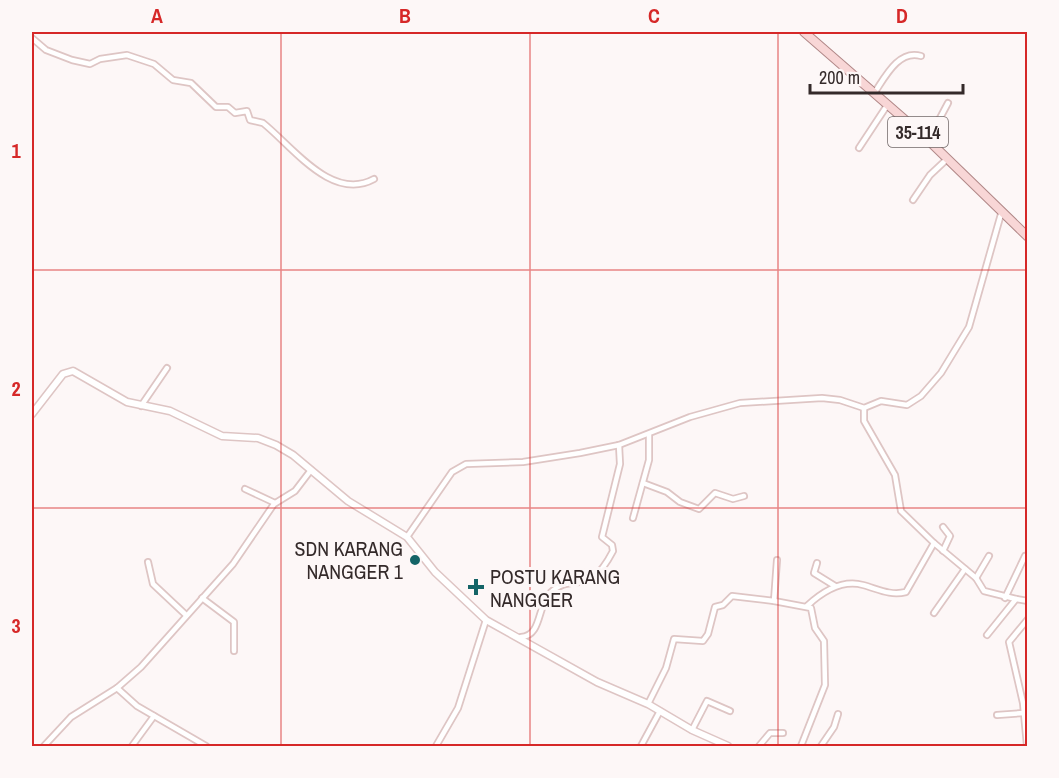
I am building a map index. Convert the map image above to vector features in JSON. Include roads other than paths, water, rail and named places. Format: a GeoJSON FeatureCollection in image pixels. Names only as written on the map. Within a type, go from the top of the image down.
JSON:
{"type":"FeatureCollection","features":[{"type":"Feature","properties":{"kind":"main road","name":"35-114"},"geometry":{"type":"LineString","coordinates":[[804,32],[875,92],[1001,214],[1028,237]]}},
{"type":"Feature","properties":{"kind":"street"},"geometry":{"type":"LineString","coordinates":[[32,38],[46,50],[90,64],[100,58],[127,55],[156,65],[173,80],[191,83],[216,107],[228,107],[235,113],[247,111],[250,120],[263,123],[332,181],[358,185],[374,179]]}},
{"type":"Feature","properties":{"kind":"street"},"geometry":{"type":"LineString","coordinates":[[875,92],[886,74],[901,59],[912,54],[921,56]]}},
{"type":"Feature","properties":{"kind":"street"},"geometry":{"type":"LineString","coordinates":[[923,136],[940,118],[948,103]]}},
{"type":"Feature","properties":{"kind":"street"},"geometry":{"type":"LineString","coordinates":[[859,148],[888,104]]}},
{"type":"Feature","properties":{"kind":"street"},"geometry":{"type":"LineString","coordinates":[[913,200],[930,175],[946,160]]}},
{"type":"Feature","properties":{"kind":"street"},"geometry":{"type":"LineString","coordinates":[[407,537],[460,465],[532,461],[619,444],[649,435],[690,417],[740,403],[822,398],[840,400],[864,408],[881,401],[907,405],[921,396],[941,374],[969,327],[1001,214]]}},
{"type":"Feature","properties":{"kind":"street"},"geometry":{"type":"LineString","coordinates":[[141,406],[167,368]]}},
{"type":"Feature","properties":{"kind":"street"},"geometry":{"type":"LineString","coordinates":[[32,414],[63,374],[73,370],[121,400],[170,411],[222,436],[258,438],[268,442],[293,455],[348,501],[407,537],[435,572],[486,620],[521,637],[597,682],[648,704],[692,730],[728,747]]}},
{"type":"Feature","properties":{"kind":"street"},"geometry":{"type":"LineString","coordinates":[[864,408],[864,421],[895,475],[901,511],[934,543],[976,578],[984,591],[1028,602]]}},
{"type":"Feature","properties":{"kind":"street"},"geometry":{"type":"LineString","coordinates":[[633,518],[649,460],[649,435]]}},
{"type":"Feature","properties":{"kind":"street"},"geometry":{"type":"LineString","coordinates":[[521,637],[528,637],[533,632],[544,601],[551,592],[560,586],[594,579],[602,572],[614,551],[613,546],[602,537],[620,464],[619,444]]}},
{"type":"Feature","properties":{"kind":"street"},"geometry":{"type":"LineString","coordinates":[[44,747],[71,717],[117,688],[141,667],[233,564],[275,503],[296,491],[311,470]]}},
{"type":"Feature","properties":{"kind":"street"},"geometry":{"type":"LineString","coordinates":[[643,483],[667,492],[680,502],[699,509],[715,493],[733,499],[744,496]]}},
{"type":"Feature","properties":{"kind":"street"},"geometry":{"type":"LineString","coordinates":[[245,489],[275,503]]}},
{"type":"Feature","properties":{"kind":"street"},"geometry":{"type":"LineString","coordinates":[[943,527],[950,538],[943,551]]}},
{"type":"Feature","properties":{"kind":"street"},"geometry":{"type":"LineString","coordinates":[[807,606],[835,586],[859,584],[889,593],[906,592],[934,543]]}},
{"type":"Feature","properties":{"kind":"street"},"geometry":{"type":"LineString","coordinates":[[976,578],[988,556]]}},
{"type":"Feature","properties":{"kind":"street"},"geometry":{"type":"LineString","coordinates":[[1005,598],[1025,556]]}},
{"type":"Feature","properties":{"kind":"street"},"geometry":{"type":"LineString","coordinates":[[774,601],[777,560]]}},
{"type":"Feature","properties":{"kind":"street"},"geometry":{"type":"LineString","coordinates":[[148,562],[153,584],[186,615]]}},
{"type":"Feature","properties":{"kind":"street"},"geometry":{"type":"LineString","coordinates":[[817,563],[814,573],[835,586]]}},
{"type":"Feature","properties":{"kind":"street"},"geometry":{"type":"LineString","coordinates":[[934,613],[965,569]]}},
{"type":"Feature","properties":{"kind":"street"},"geometry":{"type":"LineString","coordinates":[[648,704],[666,668],[674,639],[703,641],[708,634],[713,610],[732,597],[807,606],[812,610],[815,628],[824,641],[826,675],[822,698],[801,747]]}},
{"type":"Feature","properties":{"kind":"street"},"geometry":{"type":"LineString","coordinates":[[202,598],[234,622],[234,651]]}},
{"type":"Feature","properties":{"kind":"street"},"geometry":{"type":"LineString","coordinates":[[987,635],[1016,599]]}},
{"type":"Feature","properties":{"kind":"street"},"geometry":{"type":"LineString","coordinates":[[436,747],[458,708],[486,620]]}},
{"type":"Feature","properties":{"kind":"street"},"geometry":{"type":"LineString","coordinates":[[1027,747],[1024,713],[1009,642],[1011,636],[1028,620]]}},
{"type":"Feature","properties":{"kind":"street"},"geometry":{"type":"LineString","coordinates":[[117,688],[154,716],[206,747]]}},
{"type":"Feature","properties":{"kind":"street"},"geometry":{"type":"LineString","coordinates":[[692,730],[707,702],[730,711]]}},
{"type":"Feature","properties":{"kind":"street"},"geometry":{"type":"LineString","coordinates":[[641,747],[660,711]]}},
{"type":"Feature","properties":{"kind":"street"},"geometry":{"type":"LineString","coordinates":[[998,715],[1024,713]]}},
{"type":"Feature","properties":{"kind":"street"},"geometry":{"type":"LineString","coordinates":[[820,747],[834,727],[838,714]]}},
{"type":"Feature","properties":{"kind":"street"},"geometry":{"type":"LineString","coordinates":[[132,747],[154,716]]}},
{"type":"Feature","properties":{"kind":"street"},"geometry":{"type":"LineString","coordinates":[[759,747],[770,733],[783,734]]}},
{"type":"Feature","properties":{"kind":"place","name":"SDN KARANG NANGGER 1"},"geometry":{"type":"Point","coordinates":[415,560]}},
{"type":"Feature","properties":{"kind":"place","name":"POSTU KARANG NANGGER"},"geometry":{"type":"Point","coordinates":[476,587]}}]}
